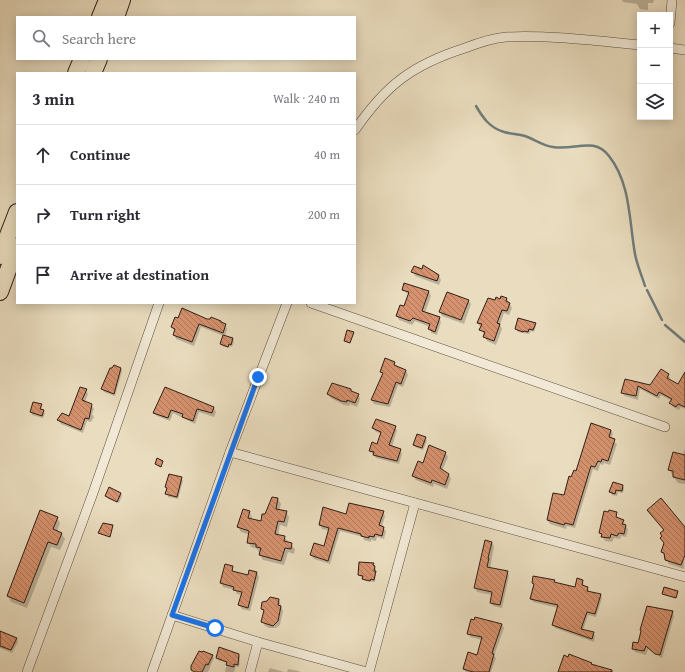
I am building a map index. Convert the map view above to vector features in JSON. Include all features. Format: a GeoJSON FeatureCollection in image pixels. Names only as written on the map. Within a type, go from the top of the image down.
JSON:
{"type":"FeatureCollection","features":[{"type":"Feature","properties":{"kind":"highway"},"geometry":{"type":"LineString","coordinates":[[76,72],[82,60]]}},
{"type":"Feature","properties":{"kind":"highway"},"geometry":{"type":"LineString","coordinates":[[93,72],[98,60]]}},
{"type":"Feature","properties":{"kind":"highway"},"geometry":{"type":"LineString","coordinates":[[0,256],[16,215]]}},
{"type":"Feature","properties":{"kind":"highway"},"geometry":{"type":"LineString","coordinates":[[0,292],[16,249]]}},
{"type":"Feature","properties":{"kind":"street"},"geometry":{"type":"LineString","coordinates":[[671,12],[672,0]]}},
{"type":"Feature","properties":{"kind":"street"},"geometry":{"type":"LineString","coordinates":[[356,129],[373,105],[400,78],[431,61],[474,44],[504,38],[541,36],[637,45]]}},
{"type":"Feature","properties":{"kind":"street"},"geometry":{"type":"LineString","coordinates":[[673,48],[685,50]]}},
{"type":"Feature","properties":{"kind":"street"},"geometry":{"type":"LineString","coordinates":[[26,672],[93,493],[159,304]]}},
{"type":"Feature","properties":{"kind":"street"},"geometry":{"type":"LineString","coordinates":[[152,672],[230,452],[286,304]]}},
{"type":"Feature","properties":{"kind":"street"},"geometry":{"type":"LineString","coordinates":[[315,304],[665,427]]}},
{"type":"Feature","properties":{"kind":"street"},"geometry":{"type":"LineString","coordinates":[[230,452],[685,577]]}},
{"type":"Feature","properties":{"kind":"street"},"geometry":{"type":"LineString","coordinates":[[172,615],[258,642],[368,672],[415,504]]}},
{"type":"Feature","properties":{"kind":"street"},"geometry":{"type":"LineString","coordinates":[[250,672],[258,642]]}},
{"type":"Feature","properties":{"kind":"building"},"geometry":{"type":"Polygon","coordinates":[[[423,265],[439,275],[437,281],[411,272],[414,266],[422,269],[423,265]]]}},
{"type":"Feature","properties":{"kind":"building"},"geometry":{"type":"Polygon","coordinates":[[[404,283],[429,291],[422,311],[440,317],[435,332],[428,329],[430,324],[413,318],[410,321],[396,316],[400,305],[404,306],[409,292],[402,290],[404,283]]]}},
{"type":"Feature","properties":{"kind":"building"},"geometry":{"type":"Polygon","coordinates":[[[447,292],[469,300],[461,320],[439,312],[447,292]]]}},
{"type":"Feature","properties":{"kind":"building"},"geometry":{"type":"Polygon","coordinates":[[[501,296],[507,298],[506,301],[510,303],[507,311],[502,310],[497,323],[500,324],[494,341],[483,337],[485,332],[479,330],[482,324],[477,323],[488,298],[495,300],[496,297],[500,299],[501,296]]]}},
{"type":"Feature","properties":{"kind":"building"},"geometry":{"type":"Polygon","coordinates":[[[182,308],[207,319],[210,319],[211,317],[226,324],[223,333],[199,324],[192,342],[173,335],[175,329],[171,327],[175,317],[178,318],[182,308]]]}},
{"type":"Feature","properties":{"kind":"building"},"geometry":{"type":"Polygon","coordinates":[[[518,318],[536,323],[533,330],[529,329],[528,332],[523,332],[515,329],[518,318]]]}},
{"type":"Feature","properties":{"kind":"building"},"geometry":{"type":"Polygon","coordinates":[[[347,330],[354,332],[350,343],[344,341],[347,330]]]}},
{"type":"Feature","properties":{"kind":"building"},"geometry":{"type":"Polygon","coordinates":[[[223,335],[233,338],[231,345],[229,344],[228,347],[220,344],[223,335]]]}},
{"type":"Feature","properties":{"kind":"building"},"geometry":{"type":"Polygon","coordinates":[[[385,358],[395,362],[394,365],[406,370],[401,384],[396,382],[388,404],[371,400],[383,373],[380,372],[385,358]]]}},
{"type":"Feature","properties":{"kind":"building"},"geometry":{"type":"Polygon","coordinates":[[[114,365],[121,368],[114,394],[101,389],[110,368],[114,365]]]}},
{"type":"Feature","properties":{"kind":"building"},"geometry":{"type":"Polygon","coordinates":[[[661,369],[669,374],[667,378],[678,384],[685,372],[685,407],[678,404],[676,407],[669,403],[672,399],[659,392],[657,396],[638,386],[636,396],[621,393],[625,379],[650,385],[661,369]]]}},
{"type":"Feature","properties":{"kind":"building"},"geometry":{"type":"Polygon","coordinates":[[[332,383],[351,389],[351,391],[359,394],[355,403],[347,400],[347,402],[341,401],[327,394],[332,383]]]}},
{"type":"Feature","properties":{"kind":"building"},"geometry":{"type":"Polygon","coordinates":[[[80,387],[87,389],[82,400],[92,404],[89,419],[85,418],[81,430],[57,420],[62,413],[69,416],[80,387]]]}},
{"type":"Feature","properties":{"kind":"building"},"geometry":{"type":"Polygon","coordinates":[[[165,387],[214,407],[212,413],[197,409],[193,421],[182,417],[183,414],[171,410],[168,418],[153,413],[165,387]]]}},
{"type":"Feature","properties":{"kind":"building"},"geometry":{"type":"Polygon","coordinates":[[[33,402],[42,404],[40,409],[44,410],[42,416],[30,412],[33,402]]]}},
{"type":"Feature","properties":{"kind":"building"},"geometry":{"type":"Polygon","coordinates":[[[376,419],[396,426],[389,445],[401,449],[397,461],[373,455],[374,452],[369,451],[372,442],[377,444],[381,432],[372,428],[376,419]]]}},
{"type":"Feature","properties":{"kind":"building"},"geometry":{"type":"Polygon","coordinates":[[[591,423],[611,430],[609,437],[615,439],[608,461],[602,459],[601,462],[598,461],[595,467],[591,466],[573,525],[565,523],[564,525],[547,520],[553,493],[564,495],[569,476],[571,477],[574,470],[576,471],[591,423]]]}},
{"type":"Feature","properties":{"kind":"building"},"geometry":{"type":"Polygon","coordinates":[[[417,434],[426,437],[422,448],[413,445],[417,434]]]}},
{"type":"Feature","properties":{"kind":"building"},"geometry":{"type":"Polygon","coordinates":[[[429,445],[446,452],[440,468],[449,474],[445,485],[432,480],[431,483],[412,476],[418,461],[423,463],[429,445]]]}},
{"type":"Feature","properties":{"kind":"building"},"geometry":{"type":"Polygon","coordinates":[[[673,452],[685,455],[685,480],[673,477],[673,471],[668,470],[673,452]]]}},
{"type":"Feature","properties":{"kind":"building"},"geometry":{"type":"Polygon","coordinates":[[[157,458],[163,461],[161,467],[155,464],[157,458]]]}},
{"type":"Feature","properties":{"kind":"building"},"geometry":{"type":"Polygon","coordinates":[[[169,474],[182,477],[177,497],[165,494],[167,488],[165,487],[169,474]]]}},
{"type":"Feature","properties":{"kind":"building"},"geometry":{"type":"Polygon","coordinates":[[[613,482],[623,485],[622,491],[616,490],[615,494],[609,492],[613,482]]]}},
{"type":"Feature","properties":{"kind":"building"},"geometry":{"type":"Polygon","coordinates":[[[109,487],[121,493],[117,502],[105,496],[109,487]]]}},
{"type":"Feature","properties":{"kind":"building"},"geometry":{"type":"Polygon","coordinates":[[[272,497],[278,498],[276,509],[287,511],[284,522],[278,521],[275,534],[285,536],[284,541],[292,543],[291,549],[285,548],[281,561],[259,555],[261,548],[256,547],[256,544],[247,543],[249,531],[237,527],[243,509],[250,511],[248,518],[261,521],[262,514],[265,514],[272,497]]]}},
{"type":"Feature","properties":{"kind":"building"},"geometry":{"type":"Polygon","coordinates":[[[661,498],[685,527],[685,555],[681,565],[665,560],[664,553],[661,552],[664,543],[660,538],[662,536],[660,533],[664,530],[647,510],[661,498]]]}},
{"type":"Feature","properties":{"kind":"building"},"geometry":{"type":"Polygon","coordinates":[[[349,503],[384,511],[379,525],[384,527],[382,536],[375,534],[374,537],[369,536],[369,538],[361,536],[361,534],[338,528],[328,561],[310,555],[314,543],[324,546],[329,528],[319,525],[323,507],[346,514],[349,503]]]}},
{"type":"Feature","properties":{"kind":"building"},"geometry":{"type":"Polygon","coordinates":[[[40,510],[58,517],[53,529],[62,533],[57,545],[48,542],[24,603],[7,596],[40,510]]]}},
{"type":"Feature","properties":{"kind":"building"},"geometry":{"type":"Polygon","coordinates":[[[609,510],[617,512],[616,517],[624,520],[622,524],[626,525],[624,534],[619,533],[617,536],[611,534],[610,538],[601,537],[602,534],[599,533],[604,511],[608,512],[609,510]]]}},
{"type":"Feature","properties":{"kind":"building"},"geometry":{"type":"Polygon","coordinates":[[[103,523],[113,525],[110,537],[98,533],[103,523]]]}},
{"type":"Feature","properties":{"kind":"building"},"geometry":{"type":"Polygon","coordinates":[[[485,540],[492,542],[487,567],[508,571],[500,605],[490,603],[492,592],[474,588],[485,540]]]}},
{"type":"Feature","properties":{"kind":"building"},"geometry":{"type":"Polygon","coordinates":[[[359,562],[374,563],[374,571],[376,571],[374,580],[371,579],[370,581],[362,579],[363,576],[358,575],[359,562]]]}},
{"type":"Feature","properties":{"kind":"building"},"geometry":{"type":"Polygon","coordinates":[[[225,564],[233,566],[232,571],[248,575],[249,570],[257,572],[248,608],[238,605],[242,592],[233,590],[234,587],[220,583],[225,564]]]}},
{"type":"Feature","properties":{"kind":"building"},"geometry":{"type":"Polygon","coordinates":[[[533,576],[555,580],[554,582],[575,587],[577,578],[583,580],[582,585],[588,587],[587,591],[601,594],[595,614],[587,612],[581,629],[594,632],[592,639],[552,625],[558,605],[530,599],[534,584],[532,583],[533,576]]]}},
{"type":"Feature","properties":{"kind":"building"},"geometry":{"type":"Polygon","coordinates":[[[664,587],[678,591],[676,598],[662,594],[664,587]]]}},
{"type":"Feature","properties":{"kind":"building"},"geometry":{"type":"Polygon","coordinates":[[[270,597],[279,599],[278,605],[281,606],[278,621],[273,626],[261,622],[264,610],[261,609],[262,602],[267,601],[270,597]]]}},
{"type":"Feature","properties":{"kind":"building"},"geometry":{"type":"Polygon","coordinates":[[[647,606],[673,611],[660,655],[655,654],[646,646],[644,651],[632,649],[633,642],[638,643],[647,606]]]}},
{"type":"Feature","properties":{"kind":"building"},"geometry":{"type":"Polygon","coordinates":[[[475,617],[502,624],[492,653],[494,654],[489,672],[473,672],[463,669],[468,652],[477,655],[482,637],[467,634],[471,619],[474,620],[475,617]]]}},
{"type":"Feature","properties":{"kind":"building"},"geometry":{"type":"Polygon","coordinates":[[[0,631],[17,638],[11,650],[0,646],[0,631]]]}},
{"type":"Feature","properties":{"kind":"building"},"geometry":{"type":"Polygon","coordinates":[[[219,647],[239,654],[238,665],[234,664],[234,667],[226,665],[227,662],[216,658],[219,647]]]}},
{"type":"Feature","properties":{"kind":"building"},"geometry":{"type":"Polygon","coordinates":[[[199,651],[213,655],[208,665],[206,664],[202,672],[195,672],[191,670],[191,666],[199,651]]]}},
{"type":"Feature","properties":{"kind":"building"},"geometry":{"type":"Polygon","coordinates":[[[569,654],[592,663],[591,664],[612,670],[612,672],[558,672],[564,655],[568,657],[569,654]]]}},
{"type":"Feature","properties":{"kind":"waterway"},"geometry":{"type":"LineString","coordinates":[[476,106],[487,122],[499,130],[525,136],[553,147],[561,148],[590,145],[603,150],[609,156],[622,178],[628,203],[635,254],[645,286]]}},
{"type":"Feature","properties":{"kind":"waterway"},"geometry":{"type":"LineString","coordinates":[[647,290],[662,320]]}},
{"type":"Feature","properties":{"kind":"waterway"},"geometry":{"type":"LineString","coordinates":[[665,325],[685,342]]}},
{"type":"Feature","properties":{"kind":"route"},"geometry":{"type":"LineString","coordinates":[[215,628],[172,615],[258,377]]}}]}
